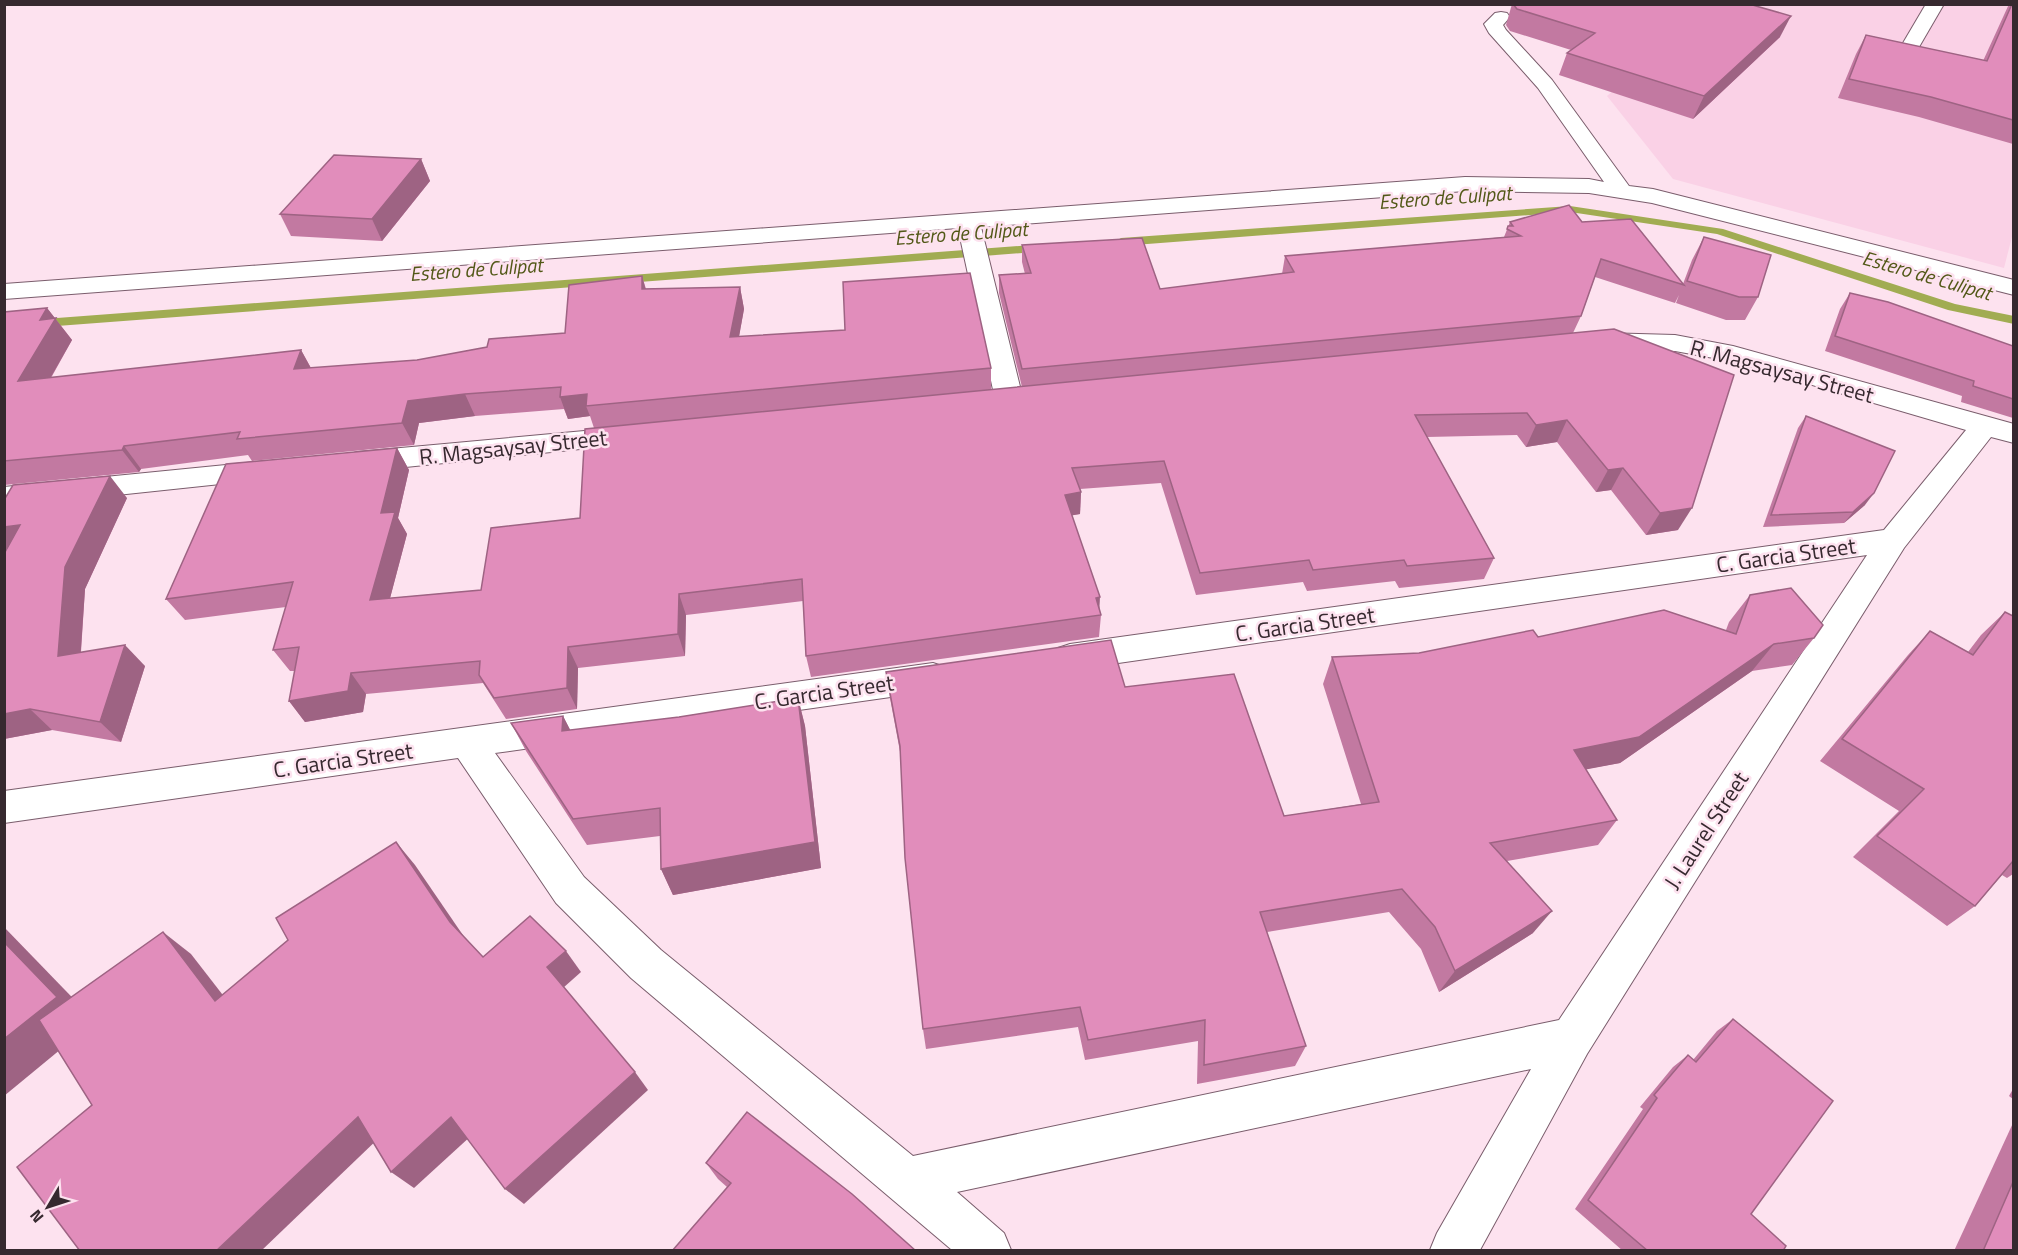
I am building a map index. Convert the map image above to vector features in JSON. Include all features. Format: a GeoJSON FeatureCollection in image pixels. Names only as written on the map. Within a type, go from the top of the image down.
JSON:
{"type":"FeatureCollection","features":[{"type":"Feature","properties":{"kind":"street"},"geometry":{"type":"LineString","coordinates":[[1912,44],[1935,4]]}},
{"type":"Feature","properties":{"kind":"street"},"geometry":{"type":"LineString","coordinates":[[1501,17],[1493,24],[1498,33],[1545,84],[1622,191]]}},
{"type":"Feature","properties":{"kind":"street"},"geometry":{"type":"LineString","coordinates":[[4,292],[968,226],[1465,184],[1589,186],[1665,199],[2013,288]]}},
{"type":"Feature","properties":{"kind":"street"},"geometry":{"type":"LineString","coordinates":[[968,226],[1009,399]]}},
{"type":"Feature","properties":{"kind":"street","name":"R. Magsaysay Street"},"geometry":{"type":"LineString","coordinates":[[1577,343],[1612,340],[1676,343],[1733,354],[1999,430]]}},
{"type":"Feature","properties":{"kind":"street","name":"J. Laurel Street"},"geometry":{"type":"LineString","coordinates":[[1454,1251],[1572,1039],[1893,540],[1999,430]]}},
{"type":"Feature","properties":{"kind":"street","name":"R. Magsaysay Street"},"geometry":{"type":"LineString","coordinates":[[331,465],[652,434]]}},
{"type":"Feature","properties":{"kind":"street"},"geometry":{"type":"LineString","coordinates":[[4,527],[13,496],[295,468]]}},
{"type":"Feature","properties":{"kind":"street","name":"C. Garcia Street"},"geometry":{"type":"LineString","coordinates":[[1044,661],[1893,540]]}},
{"type":"Feature","properties":{"kind":"street","name":"C. Garcia Street"},"geometry":{"type":"LineString","coordinates":[[4,807],[962,673]]}},
{"type":"Feature","properties":{"kind":"street"},"geometry":{"type":"LineString","coordinates":[[467,743],[570,890],[646,964],[907,1180],[987,1251]]}},
{"type":"Feature","properties":{"kind":"street"},"geometry":{"type":"LineString","coordinates":[[907,1180],[1572,1039]]}},
{"type":"Feature","properties":{"kind":"shaded area"},"geometry":{"type":"Polygon","coordinates":[[[1712,5],[2013,5],[2014,229],[2004,268],[1673,179],[1607,96],[1712,5]]]}},
{"type":"Feature","properties":{"kind":"building"},"geometry":{"type":"Polygon","coordinates":[[[1513,4],[1749,4],[1791,16],[1704,96],[1567,53],[1595,33],[1517,9],[1513,4]]]}},
{"type":"Feature","properties":{"kind":"building"},"geometry":{"type":"Polygon","coordinates":[[[2012,4],[2013,120],[1931,97],[1849,79],[1866,35],[1987,61],[2012,4]]]}},
{"type":"Feature","properties":{"kind":"building"},"geometry":{"type":"Polygon","coordinates":[[[334,155],[421,159],[372,219],[280,214],[334,155]]]}},
{"type":"Feature","properties":{"kind":"building"},"geometry":{"type":"Polygon","coordinates":[[[1569,205],[1582,222],[1631,219],[1684,285],[1601,259],[1581,316],[1022,369],[999,275],[1031,273],[1022,245],[1142,238],[1160,289],[1294,272],[1285,256],[1521,236],[1507,229],[1508,226],[1513,226],[1510,222],[1569,205]]]}},
{"type":"Feature","properties":{"kind":"building"},"geometry":{"type":"Polygon","coordinates":[[[1704,237],[1771,255],[1758,297],[1739,297],[1687,281],[1704,237]]]}},
{"type":"Feature","properties":{"kind":"building"},"geometry":{"type":"Polygon","coordinates":[[[970,273],[991,368],[586,406],[587,394],[560,397],[561,387],[465,394],[408,401],[402,423],[237,439],[240,432],[124,446],[122,450],[4,461],[4,312],[47,308],[40,320],[56,318],[18,381],[301,350],[294,369],[417,360],[487,347],[489,339],[565,333],[569,285],[642,276],[642,289],[740,287],[730,337],[845,330],[843,282],[970,273]]]}},
{"type":"Feature","properties":{"kind":"building"},"geometry":{"type":"Polygon","coordinates":[[[1850,293],[1888,302],[2013,346],[2013,399],[1973,386],[1974,381],[1835,336],[1850,293]]]}},
{"type":"Feature","properties":{"kind":"building"},"geometry":{"type":"Polygon","coordinates":[[[1614,329],[1734,375],[1692,508],[1660,513],[1623,468],[1608,470],[1567,420],[1536,425],[1527,413],[1415,415],[1494,558],[1407,566],[1404,560],[1313,570],[1309,560],[1200,573],[1164,461],[1072,468],[1081,492],[1065,495],[1100,597],[1096,598],[1101,615],[806,656],[802,579],[679,594],[678,634],[568,647],[567,688],[494,698],[479,675],[480,661],[351,673],[348,691],[289,701],[299,647],[273,650],[293,582],[166,599],[226,464],[397,448],[381,513],[395,512],[370,600],[481,590],[491,528],[580,518],[585,429],[1614,329]]]}},
{"type":"Feature","properties":{"kind":"building"},"geometry":{"type":"Polygon","coordinates":[[[1806,416],[1895,451],[1874,493],[1853,512],[1771,515],[1806,416]]]}},
{"type":"Feature","properties":{"kind":"building"},"geometry":{"type":"Polygon","coordinates":[[[110,476],[65,567],[58,656],[125,645],[100,722],[30,709],[4,714],[4,554],[20,525],[4,527],[4,500],[13,485],[110,476]]]}},
{"type":"Feature","properties":{"kind":"building"},"geometry":{"type":"Polygon","coordinates":[[[1791,588],[1823,625],[1814,638],[1774,644],[1639,737],[1574,750],[1617,820],[1490,843],[1552,911],[1455,971],[1435,927],[1402,889],[1260,912],[1306,1046],[1204,1065],[1205,1020],[1088,1040],[1080,1007],[923,1029],[905,858],[900,746],[886,672],[1111,640],[1125,687],[1234,674],[1284,816],[1379,802],[1332,657],[1419,653],[1533,630],[1538,637],[1664,610],[1736,634],[1750,595],[1791,588]]]}},
{"type":"Feature","properties":{"kind":"building"},"geometry":{"type":"Polygon","coordinates":[[[2005,612],[2013,616],[2013,861],[1975,906],[1877,836],[1924,789],[1842,739],[1930,631],[1973,655],[2005,612]]]}},
{"type":"Feature","properties":{"kind":"building"},"geometry":{"type":"Polygon","coordinates":[[[798,698],[815,842],[661,869],[660,808],[573,819],[511,723],[563,716],[562,731],[679,717],[798,698]]]}},
{"type":"Feature","properties":{"kind":"building"},"geometry":{"type":"Polygon","coordinates":[[[396,842],[450,922],[483,957],[530,916],[566,951],[547,967],[635,1072],[505,1189],[451,1117],[391,1172],[358,1117],[216,1251],[80,1251],[17,1167],[92,1105],[39,1020],[163,932],[215,1001],[288,940],[276,918],[396,842]]]}},
{"type":"Feature","properties":{"kind":"building"},"geometry":{"type":"Polygon","coordinates":[[[4,942],[57,997],[4,1039],[4,942]]]}},
{"type":"Feature","properties":{"kind":"building"},"geometry":{"type":"Polygon","coordinates":[[[1733,1019],[1833,1101],[1751,1214],[1786,1246],[1783,1251],[1648,1251],[1588,1200],[1657,1098],[1654,1095],[1688,1055],[1696,1062],[1733,1019]]]}},
{"type":"Feature","properties":{"kind":"building"},"geometry":{"type":"Polygon","coordinates":[[[747,1112],[852,1194],[916,1251],[672,1251],[731,1183],[706,1163],[747,1112]]]}},
{"type":"Feature","properties":{"kind":"building"},"geometry":{"type":"Polygon","coordinates":[[[2013,1182],[2013,1251],[1983,1251],[2013,1182]]]}},
{"type":"Feature","properties":{"kind":"waterway","name":"Estero de Culipat"},"geometry":{"type":"LineString","coordinates":[[1121,242],[1570,209],[1719,231],[1952,307],[2014,320]]}},
{"type":"Feature","properties":{"kind":"waterway","name":"Estero de Culipat"},"geometry":{"type":"LineString","coordinates":[[4,326],[1045,248]]}}]}
